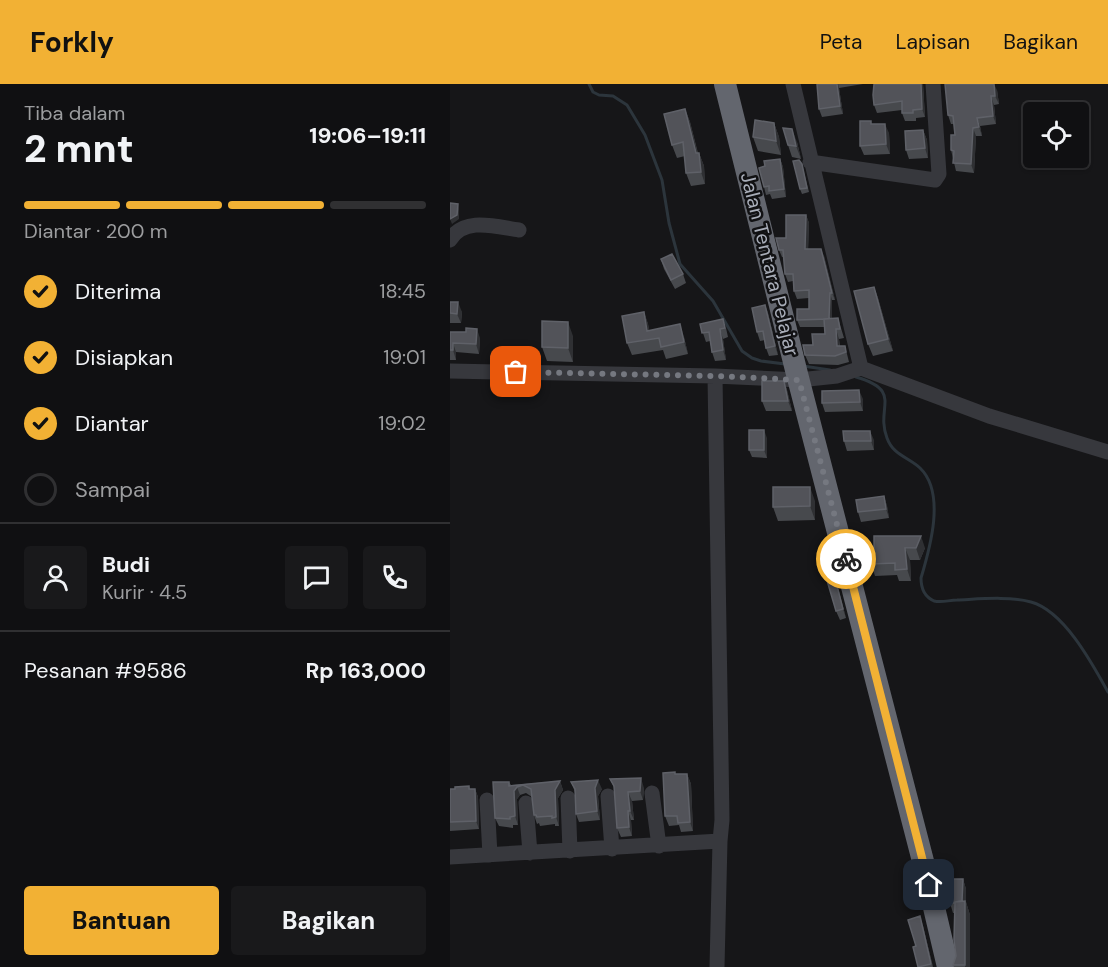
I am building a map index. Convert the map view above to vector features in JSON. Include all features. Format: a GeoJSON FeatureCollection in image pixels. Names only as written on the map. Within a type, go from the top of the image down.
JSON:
{"type":"FeatureCollection","features":[{"type":"Feature","properties":{"kind":"highway","name":"Jalan Tentara Pelajar"},"geometry":{"type":"LineString","coordinates":[[725,84],[948,967]]}},
{"type":"Feature","properties":{"kind":"street"},"geometry":{"type":"LineString","coordinates":[[793,84],[858,370]]}},
{"type":"Feature","properties":{"kind":"street"},"geometry":{"type":"LineString","coordinates":[[810,162],[935,180],[939,174],[933,84]]}},
{"type":"Feature","properties":{"kind":"street"},"geometry":{"type":"LineString","coordinates":[[450,240],[457,230],[467,226],[480,225],[519,230]]}},
{"type":"Feature","properties":{"kind":"street"},"geometry":{"type":"LineString","coordinates":[[450,371],[798,377],[837,376],[858,370],[988,416],[1108,452]]}},
{"type":"Feature","properties":{"kind":"street"},"geometry":{"type":"LineString","coordinates":[[715,376],[722,820],[717,967]]}},
{"type":"Feature","properties":{"kind":"street"},"geometry":{"type":"LineString","coordinates":[[652,793],[659,846]]}},
{"type":"Feature","properties":{"kind":"street"},"geometry":{"type":"LineString","coordinates":[[608,796],[612,849]]}},
{"type":"Feature","properties":{"kind":"street"},"geometry":{"type":"LineString","coordinates":[[568,798],[570,851]]}},
{"type":"Feature","properties":{"kind":"street"},"geometry":{"type":"LineString","coordinates":[[487,800],[490,855]]}},
{"type":"Feature","properties":{"kind":"street"},"geometry":{"type":"LineString","coordinates":[[526,803],[530,853]]}},
{"type":"Feature","properties":{"kind":"street"},"geometry":{"type":"LineString","coordinates":[[450,856],[720,842]]}},
{"type":"Feature","properties":{"kind":"building"},"geometry":{"type":"Polygon","coordinates":[[[817,84],[837,84],[840,106],[819,109],[817,84]]]}},
{"type":"Feature","properties":{"kind":"building"},"geometry":{"type":"Polygon","coordinates":[[[874,84],[921,84],[922,109],[913,110],[913,113],[902,113],[902,101],[874,105],[874,84]]]}},
{"type":"Feature","properties":{"kind":"building"},"geometry":{"type":"Polygon","coordinates":[[[945,84],[994,84],[995,96],[991,96],[993,116],[977,118],[979,127],[973,128],[971,164],[953,163],[954,151],[951,150],[951,135],[955,135],[953,116],[948,115],[945,84]]]}},
{"type":"Feature","properties":{"kind":"building"},"geometry":{"type":"Polygon","coordinates":[[[685,109],[696,153],[699,153],[701,172],[686,173],[683,142],[672,145],[664,114],[685,109]]]}},
{"type":"Feature","properties":{"kind":"building"},"geometry":{"type":"Polygon","coordinates":[[[755,120],[774,123],[776,141],[753,137],[755,120]]]}},
{"type":"Feature","properties":{"kind":"building"},"geometry":{"type":"Polygon","coordinates":[[[860,121],[885,124],[886,144],[860,146],[860,121]]]}},
{"type":"Feature","properties":{"kind":"building"},"geometry":{"type":"Polygon","coordinates":[[[783,128],[792,129],[796,146],[788,145],[783,128]]]}},
{"type":"Feature","properties":{"kind":"building"},"geometry":{"type":"Polygon","coordinates":[[[923,130],[925,148],[906,150],[905,131],[923,130]]]}},
{"type":"Feature","properties":{"kind":"building"},"geometry":{"type":"Polygon","coordinates":[[[780,159],[784,189],[769,191],[769,186],[764,187],[759,168],[765,166],[764,161],[780,159]]]}},
{"type":"Feature","properties":{"kind":"building"},"geometry":{"type":"Polygon","coordinates":[[[799,160],[807,188],[800,189],[793,161],[799,160]]]}},
{"type":"Feature","properties":{"kind":"building"},"geometry":{"type":"Polygon","coordinates":[[[450,203],[458,204],[457,215],[450,219],[450,203]]]}},
{"type":"Feature","properties":{"kind":"building"},"geometry":{"type":"Polygon","coordinates":[[[786,215],[806,215],[805,249],[821,249],[832,293],[830,293],[829,319],[797,320],[797,309],[809,309],[809,290],[794,291],[793,274],[785,274],[783,250],[779,250],[776,238],[786,238],[786,215]]]}},
{"type":"Feature","properties":{"kind":"building"},"geometry":{"type":"Polygon","coordinates":[[[672,254],[683,274],[671,280],[661,259],[672,254]]]}},
{"type":"Feature","properties":{"kind":"building"},"geometry":{"type":"Polygon","coordinates":[[[874,287],[888,339],[868,344],[854,291],[874,287]]]}},
{"type":"Feature","properties":{"kind":"building"},"geometry":{"type":"Polygon","coordinates":[[[450,302],[458,302],[457,314],[450,313],[450,302]]]}},
{"type":"Feature","properties":{"kind":"building"},"geometry":{"type":"Polygon","coordinates":[[[765,305],[775,346],[766,348],[763,331],[757,332],[752,308],[765,305]]]}},
{"type":"Feature","properties":{"kind":"building"},"geometry":{"type":"Polygon","coordinates":[[[644,312],[647,331],[680,324],[684,342],[661,347],[659,338],[627,343],[622,316],[644,312]]]}},
{"type":"Feature","properties":{"kind":"building"},"geometry":{"type":"Polygon","coordinates":[[[838,318],[840,329],[836,329],[837,346],[845,346],[846,352],[835,356],[805,355],[803,345],[813,345],[812,334],[825,334],[824,319],[838,318]]]}},
{"type":"Feature","properties":{"kind":"building"},"geometry":{"type":"Polygon","coordinates":[[[723,319],[725,328],[720,329],[723,350],[712,352],[709,332],[702,333],[700,324],[723,319]]]}},
{"type":"Feature","properties":{"kind":"building"},"geometry":{"type":"Polygon","coordinates":[[[542,321],[568,322],[568,348],[542,347],[542,321]]]}},
{"type":"Feature","properties":{"kind":"building"},"geometry":{"type":"Polygon","coordinates":[[[466,328],[477,329],[476,344],[453,343],[453,350],[450,350],[450,332],[466,332],[466,328]]]}},
{"type":"Feature","properties":{"kind":"building"},"geometry":{"type":"Polygon","coordinates":[[[762,381],[784,381],[788,401],[762,401],[762,381]]]}},
{"type":"Feature","properties":{"kind":"building"},"geometry":{"type":"Polygon","coordinates":[[[859,390],[860,402],[822,403],[822,391],[859,390]]]}},
{"type":"Feature","properties":{"kind":"building"},"geometry":{"type":"Polygon","coordinates":[[[749,430],[764,430],[764,450],[749,450],[749,430]]]}},
{"type":"Feature","properties":{"kind":"building"},"geometry":{"type":"Polygon","coordinates":[[[843,431],[870,431],[871,441],[844,441],[843,431]]]}},
{"type":"Feature","properties":{"kind":"building"},"geometry":{"type":"Polygon","coordinates":[[[773,487],[810,487],[810,506],[773,507],[773,487]]]}},
{"type":"Feature","properties":{"kind":"building"},"geometry":{"type":"Polygon","coordinates":[[[884,496],[886,509],[858,512],[856,500],[884,496]]]}},
{"type":"Feature","properties":{"kind":"building"},"geometry":{"type":"Polygon","coordinates":[[[874,536],[921,536],[916,548],[905,548],[907,569],[895,570],[895,563],[871,564],[870,550],[874,550],[874,536]]]}},
{"type":"Feature","properties":{"kind":"building"},"geometry":{"type":"Polygon","coordinates":[[[834,574],[843,609],[836,611],[826,577],[834,574]]]}},
{"type":"Feature","properties":{"kind":"building"},"geometry":{"type":"Polygon","coordinates":[[[675,772],[675,774],[687,774],[690,822],[678,823],[677,816],[665,816],[663,773],[675,772]]]}},
{"type":"Feature","properties":{"kind":"building"},"geometry":{"type":"Polygon","coordinates":[[[641,778],[640,791],[628,792],[629,827],[617,828],[614,786],[610,779],[641,778]]]}},
{"type":"Feature","properties":{"kind":"building"},"geometry":{"type":"Polygon","coordinates":[[[598,780],[595,788],[597,811],[576,814],[575,789],[571,782],[598,780]]]}},
{"type":"Feature","properties":{"kind":"building"},"geometry":{"type":"Polygon","coordinates":[[[560,781],[555,790],[556,817],[534,815],[531,789],[523,785],[514,791],[515,816],[510,819],[495,818],[493,782],[509,782],[509,786],[560,781]]]}},
{"type":"Feature","properties":{"kind":"building"},"geometry":{"type":"Polygon","coordinates":[[[469,786],[469,789],[475,789],[476,821],[450,822],[450,789],[469,786]]]}},
{"type":"Feature","properties":{"kind":"building"},"geometry":{"type":"Polygon","coordinates":[[[951,879],[963,879],[962,901],[950,903],[951,879]]]}},
{"type":"Feature","properties":{"kind":"building"},"geometry":{"type":"Polygon","coordinates":[[[965,901],[965,965],[953,965],[956,956],[955,902],[965,901]]]}},
{"type":"Feature","properties":{"kind":"building"},"geometry":{"type":"Polygon","coordinates":[[[920,916],[931,964],[918,967],[913,947],[916,946],[908,920],[920,916]]]}},
{"type":"Feature","properties":{"kind":"waterway"},"geometry":{"type":"LineString","coordinates":[[589,84],[593,92],[613,96],[627,105],[645,135],[662,180],[669,223],[680,264],[713,301],[742,351],[761,361],[785,364]]}},
{"type":"Feature","properties":{"kind":"waterway"},"geometry":{"type":"LineString","coordinates":[[803,366],[830,370]]}},
{"type":"Feature","properties":{"kind":"waterway"},"geometry":{"type":"LineString","coordinates":[[856,377],[871,382],[884,394],[884,427],[890,444],[897,452],[920,468],[928,479],[932,492],[934,521],[921,578],[926,595],[937,602],[1004,598],[1031,602],[1043,607],[1055,616],[1076,640],[1108,692]]}},
{"type":"Feature","properties":{"kind":"way so far"},"geometry":{"type":"LineString","coordinates":[[516,372],[799,380],[846,559]]}},
{"type":"Feature","properties":{"kind":"route"},"geometry":{"type":"LineString","coordinates":[[846,559],[929,885]]}}]}
